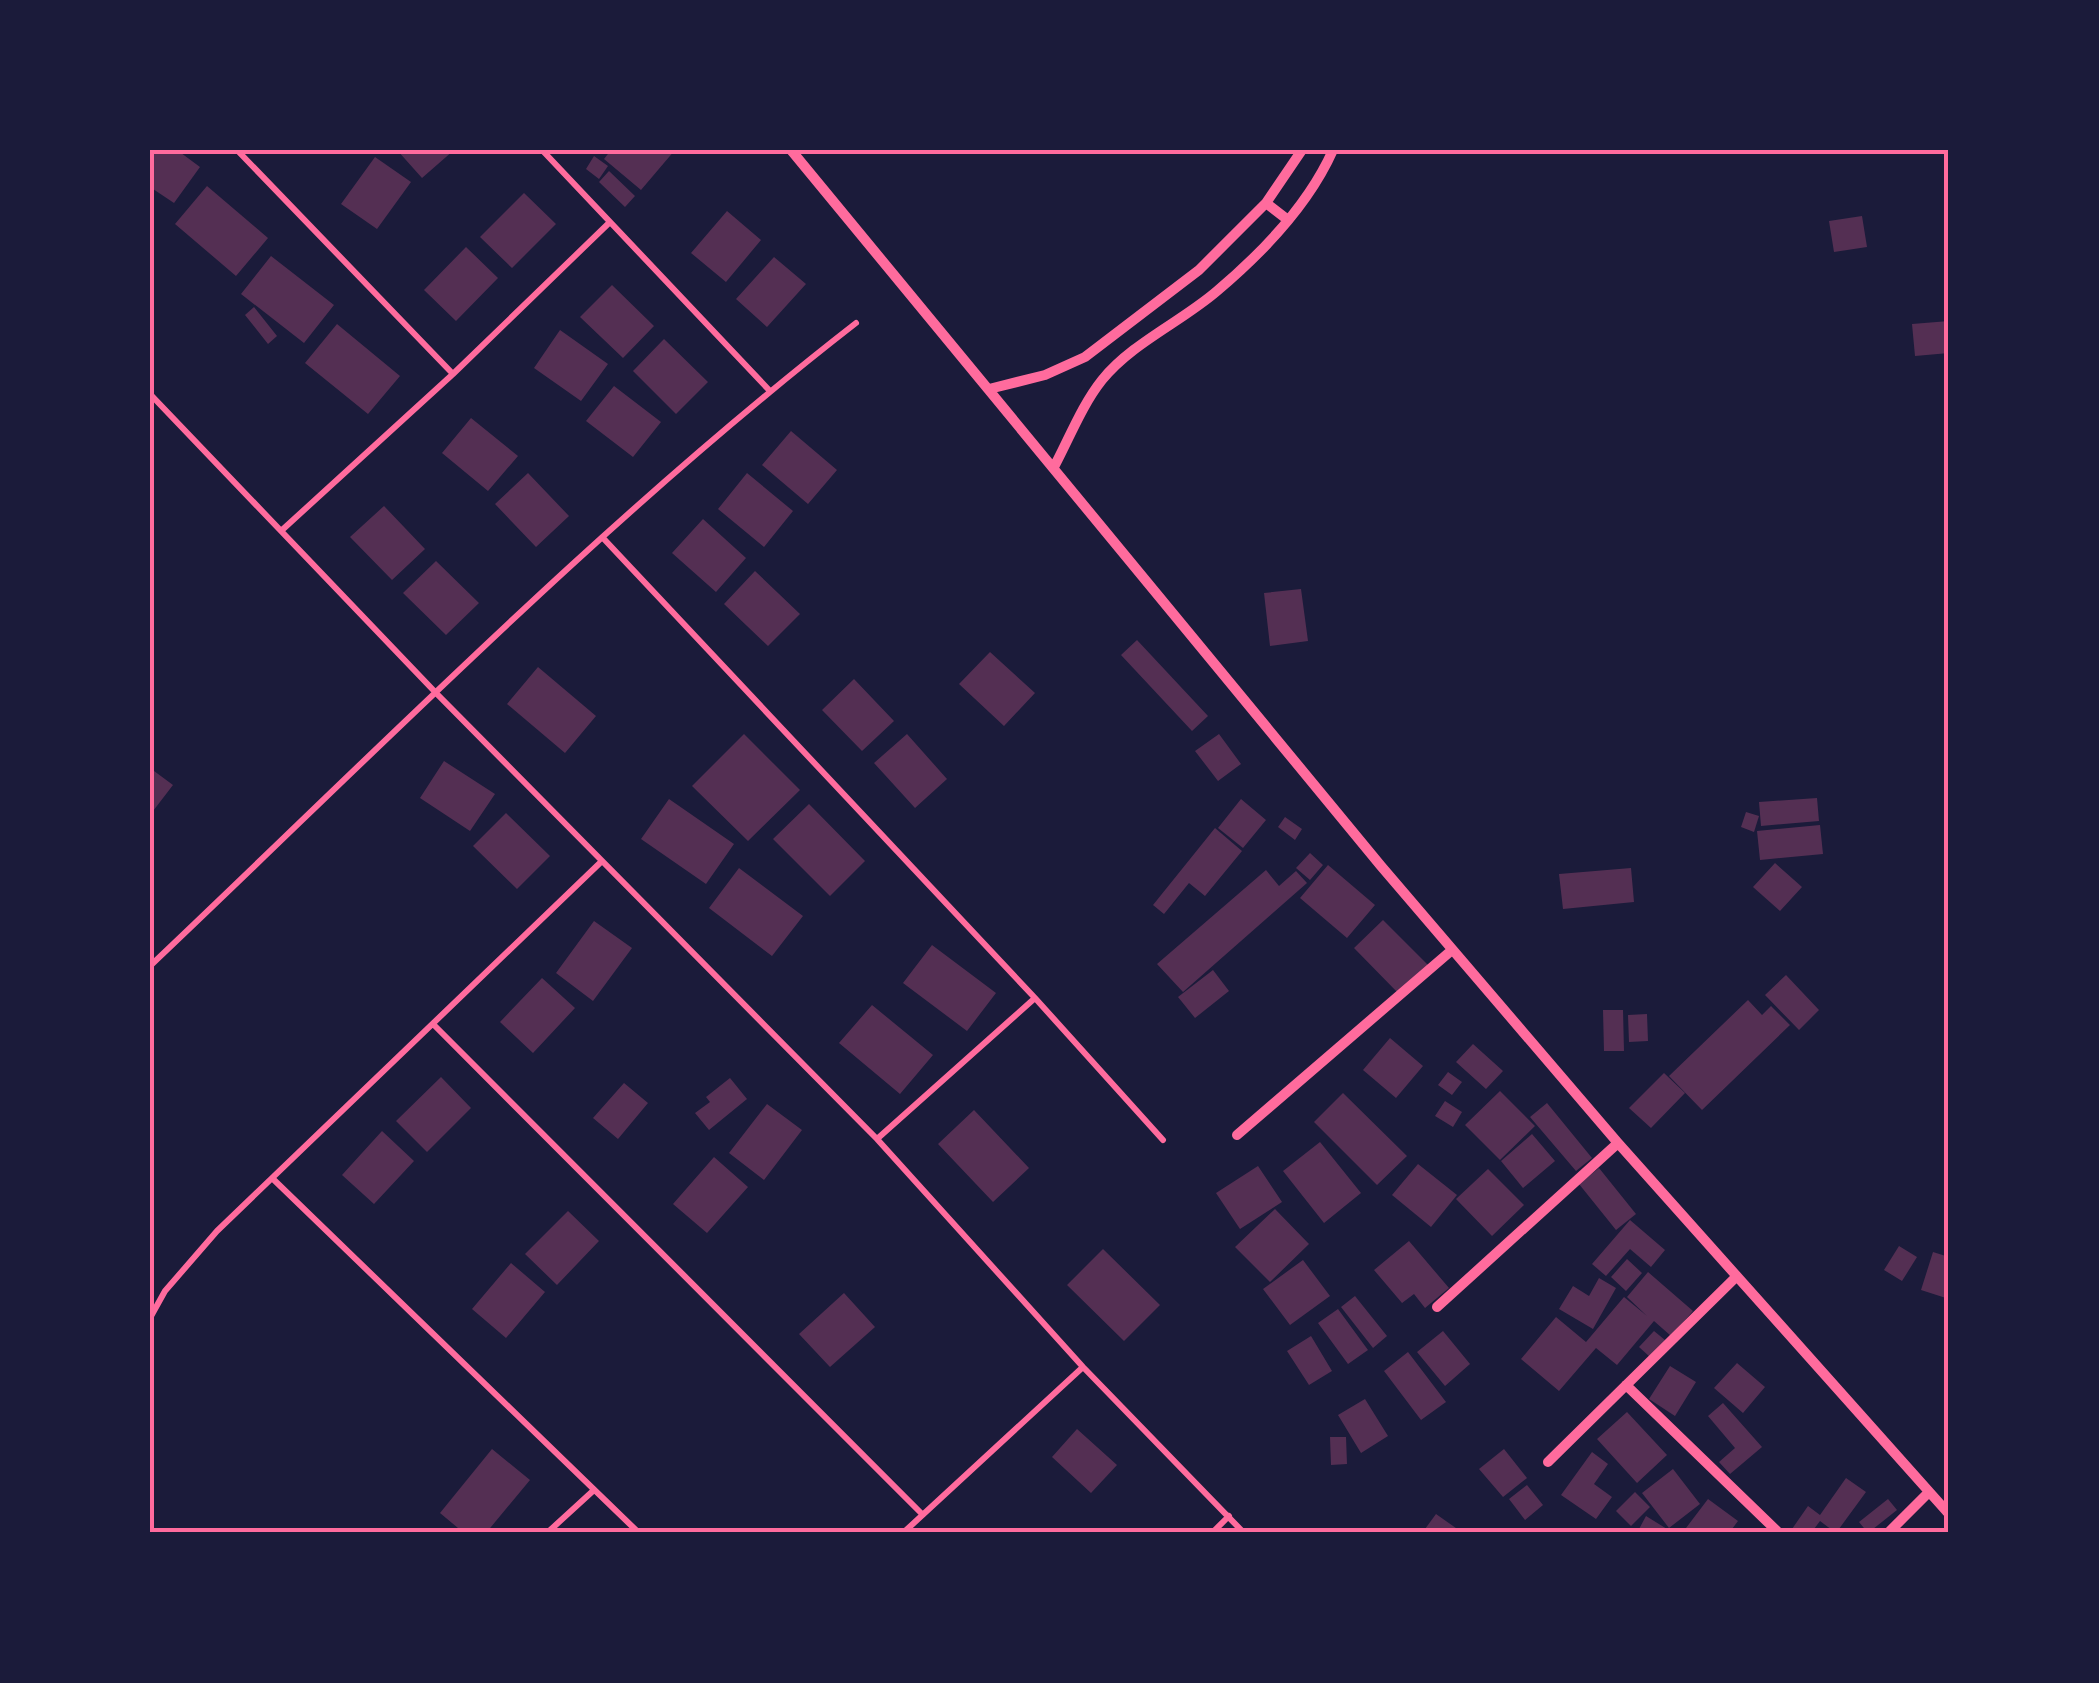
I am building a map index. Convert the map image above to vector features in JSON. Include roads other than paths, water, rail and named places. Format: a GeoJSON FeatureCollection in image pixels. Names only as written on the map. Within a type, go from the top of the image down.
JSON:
{"type":"FeatureCollection","features":[{"type":"Feature","properties":{"kind":"street"},"geometry":{"type":"LineString","coordinates":[[791,150],[1452,950],[1736,1277],[1949,1514]]}},
{"type":"Feature","properties":{"kind":"street"},"geometry":{"type":"LineString","coordinates":[[989,390],[1045,374],[1086,356],[1200,270],[1266,203],[1302,150]]}},
{"type":"Feature","properties":{"kind":"street"},"geometry":{"type":"LineString","coordinates":[[1054,468],[1102,380],[1218,291],[1288,220],[1324,170],[1333,150]]}},
{"type":"Feature","properties":{"kind":"street"},"geometry":{"type":"LineString","coordinates":[[1266,203],[1288,220]]}},
{"type":"Feature","properties":{"kind":"street"},"geometry":{"type":"LineString","coordinates":[[1237,1135],[1452,950]]}},
{"type":"Feature","properties":{"kind":"street"},"geometry":{"type":"LineString","coordinates":[[1437,1308],[1618,1143]]}},
{"type":"Feature","properties":{"kind":"street"},"geometry":{"type":"LineString","coordinates":[[1548,1462],[1736,1277]]}},
{"type":"Feature","properties":{"kind":"street"},"geometry":{"type":"LineString","coordinates":[[1626,1384],[1779,1533]]}},
{"type":"Feature","properties":{"kind":"street"},"geometry":{"type":"LineString","coordinates":[[1888,1533],[1928,1493]]}},
{"type":"Feature","properties":{"kind":"lane"},"geometry":{"type":"LineString","coordinates":[[238,150],[453,374]]}},
{"type":"Feature","properties":{"kind":"lane"},"geometry":{"type":"LineString","coordinates":[[542,150],[769,390]]}},
{"type":"Feature","properties":{"kind":"lane"},"geometry":{"type":"LineString","coordinates":[[281,531],[453,374],[610,222]]}},
{"type":"Feature","properties":{"kind":"lane"},"geometry":{"type":"LineString","coordinates":[[150,966],[604,538],[769,390],[856,323]]}},
{"type":"Feature","properties":{"kind":"lane"},"geometry":{"type":"LineString","coordinates":[[150,394],[437,694],[877,1139],[1084,1367],[1244,1533]]}},
{"type":"Feature","properties":{"kind":"lane"},"geometry":{"type":"LineString","coordinates":[[604,538],[1163,1140]]}},
{"type":"Feature","properties":{"kind":"lane"},"geometry":{"type":"LineString","coordinates":[[150,1318],[165,1291],[217,1231],[602,862]]}},
{"type":"Feature","properties":{"kind":"lane"},"geometry":{"type":"LineString","coordinates":[[877,1139],[1035,998]]}},
{"type":"Feature","properties":{"kind":"lane"},"geometry":{"type":"LineString","coordinates":[[433,1024],[922,1514]]}},
{"type":"Feature","properties":{"kind":"lane"},"geometry":{"type":"LineString","coordinates":[[272,1178],[639,1533]]}},
{"type":"Feature","properties":{"kind":"lane"},"geometry":{"type":"LineString","coordinates":[[903,1533],[1084,1367]]}},
{"type":"Feature","properties":{"kind":"lane"},"geometry":{"type":"LineString","coordinates":[[547,1533],[594,1490]]}},
{"type":"Feature","properties":{"kind":"lane"},"geometry":{"type":"LineString","coordinates":[[1212,1533],[1228,1516]]}}]}
